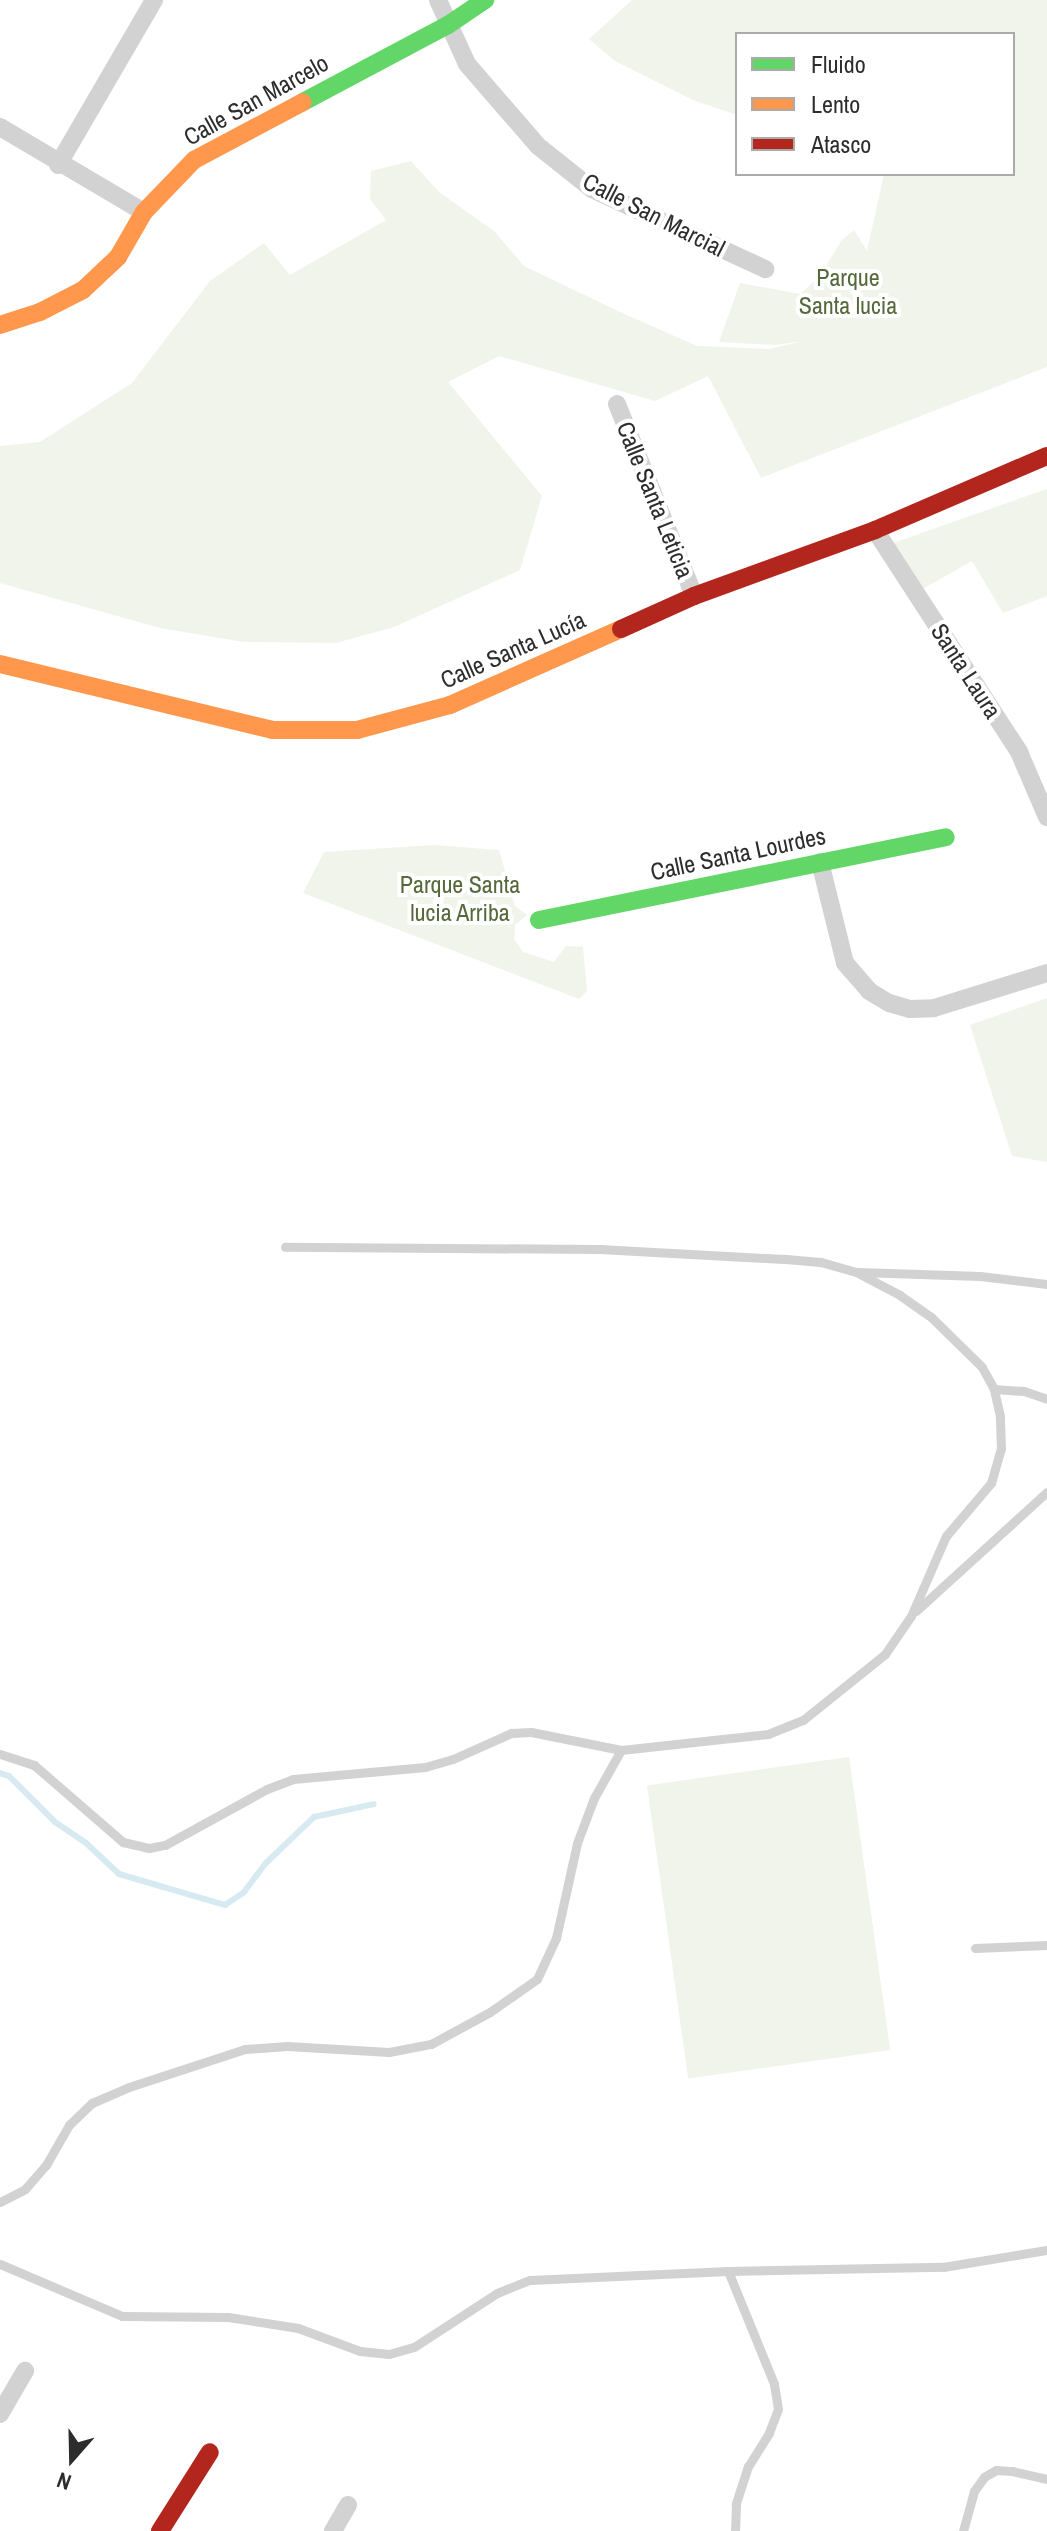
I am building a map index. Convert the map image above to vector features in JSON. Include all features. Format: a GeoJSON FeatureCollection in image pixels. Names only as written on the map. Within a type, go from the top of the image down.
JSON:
{"type":"FeatureCollection","features":[{"type":"Feature","properties":{"kind":"street"},"geometry":{"type":"LineString","coordinates":[[58,165],[154,0]]}},
{"type":"Feature","properties":{"kind":"street","name":"Calle San Marcial"},"geometry":{"type":"LineString","coordinates":[[438,0],[467,64],[500,106],[538,146],[592,189],[765,269]]}},
{"type":"Feature","properties":{"kind":"street","name":"Calle San Marcelo"},"geometry":{"type":"LineString","coordinates":[[0,325],[40,312],[83,290],[118,257],[144,212],[194,160],[448,25],[485,0]]}},
{"type":"Feature","properties":{"kind":"street"},"geometry":{"type":"LineString","coordinates":[[0,127],[58,165],[144,212]]}},
{"type":"Feature","properties":{"kind":"street","name":"Calle Santa Leticia"},"geometry":{"type":"LineString","coordinates":[[617,404],[694,596]]}},
{"type":"Feature","properties":{"kind":"street","name":"Calle Santa Lucía"},"geometry":{"type":"LineString","coordinates":[[0,664],[272,730],[357,730],[450,705],[694,596],[875,530],[1047,456]]}},
{"type":"Feature","properties":{"kind":"street","name":"Calle Santa Lucía"},"geometry":{"type":"LineString","coordinates":[[1024,468],[1047,468]]}},
{"type":"Feature","properties":{"kind":"street","name":"Santa Laura"},"geometry":{"type":"LineString","coordinates":[[875,530],[1019,752],[1047,817]]}},
{"type":"Feature","properties":{"kind":"street","name":"Calle Santa Lourdes"},"geometry":{"type":"LineString","coordinates":[[539,920],[946,837]]}},
{"type":"Feature","properties":{"kind":"street"},"geometry":{"type":"LineString","coordinates":[[820,862],[845,963],[855,979],[889,1003],[910,1009],[934,1008],[1047,973]]}},
{"type":"Feature","properties":{"kind":"street"},"geometry":{"type":"LineString","coordinates":[[0,2414],[25,2371]]}},
{"type":"Feature","properties":{"kind":"street"},"geometry":{"type":"LineString","coordinates":[[160,2531],[210,2452]]}},
{"type":"Feature","properties":{"kind":"street"},"geometry":{"type":"LineString","coordinates":[[333,2531],[348,2505]]}},
{"type":"Feature","properties":{"kind":"lane"},"geometry":{"type":"LineString","coordinates":[[0,1754],[34,1765],[123,1842],[149,1848],[165,1845],[267,1789],[293,1779],[425,1767],[453,1759],[511,1733],[531,1732],[621,1750],[768,1734],[803,1720],[885,1654],[911,1616],[946,1536],[991,1483],[1001,1449],[994,1389],[982,1367],[931,1317],[900,1295],[856,1272],[820,1262],[599,1249],[285,1247]]}},
{"type":"Feature","properties":{"kind":"lane"},"geometry":{"type":"LineString","coordinates":[[856,1272],[980,1276],[1047,1284]]}},
{"type":"Feature","properties":{"kind":"lane"},"geometry":{"type":"LineString","coordinates":[[994,1389],[1024,1391],[1047,1399]]}},
{"type":"Feature","properties":{"kind":"lane"},"geometry":{"type":"LineString","coordinates":[[911,1616],[1047,1492]]}},
{"type":"Feature","properties":{"kind":"lane"},"geometry":{"type":"LineString","coordinates":[[0,2202],[25,2189],[46,2165],[69,2125],[92,2103],[129,2087],[245,2049],[287,2046],[389,2052],[431,2044],[490,2012],[537,1979],[556,1938],[577,1843],[594,1798],[621,1750]]}},
{"type":"Feature","properties":{"kind":"lane"},"geometry":{"type":"LineString","coordinates":[[975,1948],[1047,1945]]}},
{"type":"Feature","properties":{"kind":"lane"},"geometry":{"type":"LineString","coordinates":[[0,2264],[122,2316],[228,2317],[298,2328],[360,2351],[389,2354],[414,2347],[497,2293],[530,2280],[728,2271],[943,2267],[1047,2250]]}},
{"type":"Feature","properties":{"kind":"lane"},"geometry":{"type":"LineString","coordinates":[[728,2271],[774,2384],[778,2409],[769,2433],[748,2466],[736,2504],[735,2531]]}},
{"type":"Feature","properties":{"kind":"lane"},"geometry":{"type":"LineString","coordinates":[[963,2531],[974,2491],[984,2477],[996,2470],[1047,2479]]}},
{"type":"Feature","properties":{"kind":"green space","name":"Parque Santa lucia"},"geometry":{"type":"Polygon","coordinates":[[[632,0],[1047,0],[1047,367],[761,478],[708,376],[655,401],[499,356],[448,382],[542,496],[520,570],[394,627],[336,643],[244,642],[160,628],[0,583],[0,446],[40,442],[132,383],[210,281],[264,243],[290,275],[386,220],[370,199],[371,171],[411,161],[439,192],[494,231],[524,266],[620,312],[697,346],[769,349],[803,341],[775,345],[719,342],[740,283],[800,294],[820,276],[841,241],[854,230],[867,251],[884,176],[1015,176],[1015,32],[735,32],[735,114],[693,100],[615,61],[589,39],[632,0]]]}},
{"type":"Feature","properties":{"kind":"green space"},"geometry":{"type":"Polygon","coordinates":[[[1047,489],[1047,596],[1003,613],[972,561],[919,591],[893,543],[1047,489]]]}},
{"type":"Feature","properties":{"kind":"green space","name":"Parque Santa lucia Arriba"},"geometry":{"type":"Polygon","coordinates":[[[434,845],[499,850],[515,906],[527,915],[515,925],[514,939],[523,952],[554,962],[566,946],[583,947],[587,991],[579,999],[303,893],[324,852],[434,845]]]}},
{"type":"Feature","properties":{"kind":"green space"},"geometry":{"type":"Polygon","coordinates":[[[1047,998],[1047,1162],[1012,1156],[970,1025],[1047,998]]]}},
{"type":"Feature","properties":{"kind":"green space"},"geometry":{"type":"Polygon","coordinates":[[[849,1757],[890,2050],[688,2079],[647,1785],[849,1757]]]}},
{"type":"Feature","properties":{"kind":"waterway"},"geometry":{"type":"LineString","coordinates":[[0,1773],[9,1776],[55,1822],[86,1843],[119,1874],[225,1905],[244,1892],[265,1864],[314,1817],[374,1804]]}},
{"type":"Feature","properties":{"kind":"traffic: fast"},"geometry":{"type":"LineString","coordinates":[[303,102],[448,25],[485,0]]}},
{"type":"Feature","properties":{"kind":"traffic: fast"},"geometry":{"type":"LineString","coordinates":[[539,920],[946,837]]}},
{"type":"Feature","properties":{"kind":"traffic: slow"},"geometry":{"type":"LineString","coordinates":[[0,325],[40,312],[83,290],[118,257],[144,212],[194,160],[303,102]]}},
{"type":"Feature","properties":{"kind":"traffic: slow"},"geometry":{"type":"LineString","coordinates":[[0,664],[272,730],[357,730],[450,705],[621,629]]}},
{"type":"Feature","properties":{"kind":"traffic: jam"},"geometry":{"type":"LineString","coordinates":[[621,629],[694,596],[875,530],[1047,456]]}},
{"type":"Feature","properties":{"kind":"traffic: jam"},"geometry":{"type":"LineString","coordinates":[[160,2531],[210,2452]]}}]}
